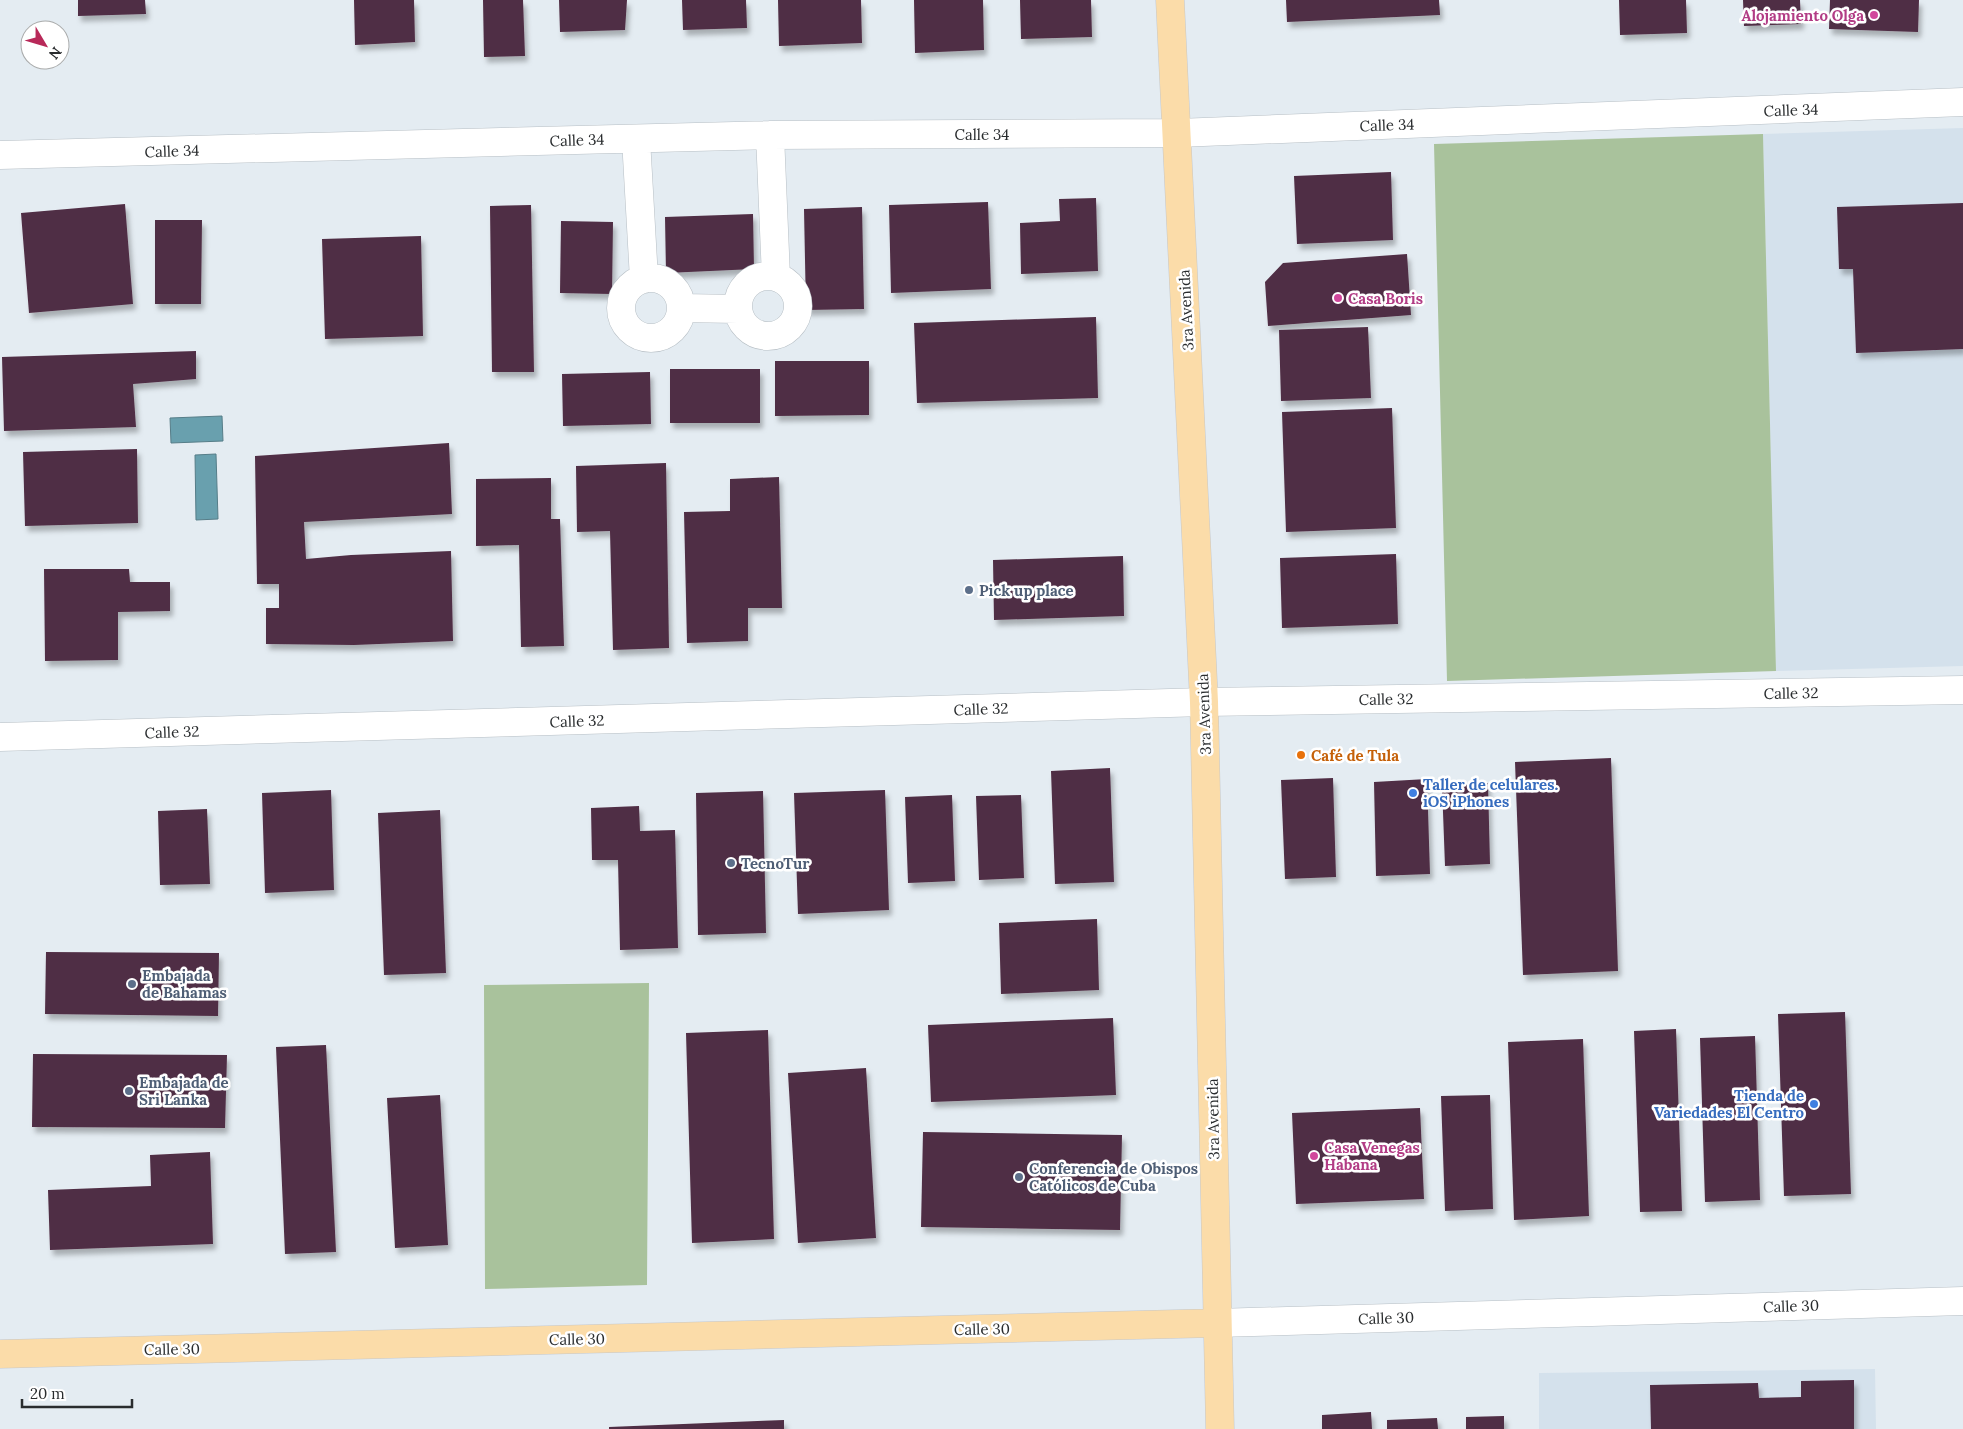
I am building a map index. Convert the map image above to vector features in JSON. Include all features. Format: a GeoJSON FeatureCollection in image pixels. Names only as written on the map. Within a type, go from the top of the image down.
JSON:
{"type":"FeatureCollection","features":[{"type":"Feature","properties":{"kind":"main road","name":"3ra Avenida"},"geometry":{"type":"LineString","coordinates":[[1170,0],[1178,133],[1204,702],[1220,1429]]}},
{"type":"Feature","properties":{"kind":"main road","name":"Calle 30"},"geometry":{"type":"LineString","coordinates":[[0,1354],[1217,1323]]}},
{"type":"Feature","properties":{"kind":"street","name":"Calle 34"},"geometry":{"type":"LineString","coordinates":[[0,156],[770,135],[1178,133],[1963,102]]}},
{"type":"Feature","properties":{"kind":"street"},"geometry":{"type":"LineString","coordinates":[[770,135],[776,277]]}},
{"type":"Feature","properties":{"kind":"street"},"geometry":{"type":"LineString","coordinates":[[636,139],[644,279]]}},
{"type":"Feature","properties":{"kind":"street"},"geometry":{"type":"LineString","coordinates":[[766,276],[776,277],[785,281],[796,298],[797,308],[790,326],[772,335],[762,335],[753,332],[740,318],[738,309],[742,290],[748,283],[766,276]]}},
{"type":"Feature","properties":{"kind":"street"},"geometry":{"type":"LineString","coordinates":[[654,278],[664,281],[672,286],[678,294],[681,308],[678,322],[664,336],[644,338],[636,334],[628,328],[621,310],[623,299],[628,290],[634,284],[644,279],[654,278]]}},
{"type":"Feature","properties":{"kind":"street"},"geometry":{"type":"LineString","coordinates":[[681,308],[738,309]]}},
{"type":"Feature","properties":{"kind":"street","name":"Calle 32"},"geometry":{"type":"LineString","coordinates":[[0,737],[1204,702],[1963,690]]}},
{"type":"Feature","properties":{"kind":"street","name":"Calle 30"},"geometry":{"type":"LineString","coordinates":[[1217,1323],[1963,1301]]}},
{"type":"Feature","properties":{"kind":"shaded area"},"geometry":{"type":"Polygon","coordinates":[[[1963,128],[1963,666],[1776,671],[1763,134],[1963,128]]]}},
{"type":"Feature","properties":{"kind":"shaded area"},"geometry":{"type":"Polygon","coordinates":[[[1875,1369],[1876,1429],[1539,1429],[1539,1373],[1875,1369]]]}},
{"type":"Feature","properties":{"kind":"green space"},"geometry":{"type":"Polygon","coordinates":[[[1763,134],[1776,671],[1447,681],[1434,144],[1763,134]]]}},
{"type":"Feature","properties":{"kind":"green space"},"geometry":{"type":"Polygon","coordinates":[[[649,983],[647,1285],[485,1289],[484,985],[649,983]]]}},
{"type":"Feature","properties":{"kind":"water"},"geometry":{"type":"Polygon","coordinates":[[[222,416],[223,441],[171,443],[170,418],[222,416]]]}},
{"type":"Feature","properties":{"kind":"water"},"geometry":{"type":"Polygon","coordinates":[[[216,454],[218,519],[196,520],[195,455],[216,454]]]}},
{"type":"Feature","properties":{"kind":"building"},"geometry":{"type":"Polygon","coordinates":[[[78,0],[145,0],[146,14],[78,16],[78,0]]]}},
{"type":"Feature","properties":{"kind":"building"},"geometry":{"type":"Polygon","coordinates":[[[354,0],[414,0],[415,42],[355,45],[354,0]]]}},
{"type":"Feature","properties":{"kind":"building"},"geometry":{"type":"Polygon","coordinates":[[[483,0],[523,0],[525,56],[484,57],[483,0]]]}},
{"type":"Feature","properties":{"kind":"building"},"geometry":{"type":"Polygon","coordinates":[[[559,0],[627,0],[625,30],[560,32],[559,0]]]}},
{"type":"Feature","properties":{"kind":"building"},"geometry":{"type":"Polygon","coordinates":[[[682,0],[746,0],[747,28],[683,30],[682,0]]]}},
{"type":"Feature","properties":{"kind":"building"},"geometry":{"type":"Polygon","coordinates":[[[778,0],[861,0],[862,43],[779,46],[778,0]]]}},
{"type":"Feature","properties":{"kind":"building"},"geometry":{"type":"Polygon","coordinates":[[[914,0],[983,0],[984,50],[915,53],[914,0]]]}},
{"type":"Feature","properties":{"kind":"building"},"geometry":{"type":"Polygon","coordinates":[[[1020,0],[1091,0],[1092,37],[1021,39],[1020,0]]]}},
{"type":"Feature","properties":{"kind":"building"},"geometry":{"type":"Polygon","coordinates":[[[1286,0],[1439,0],[1440,15],[1287,22],[1286,0]]]}},
{"type":"Feature","properties":{"kind":"building"},"geometry":{"type":"Polygon","coordinates":[[[1619,0],[1686,0],[1687,33],[1620,35],[1619,0]]]}},
{"type":"Feature","properties":{"kind":"building"},"geometry":{"type":"Polygon","coordinates":[[[1743,0],[1800,0],[1801,24],[1744,26],[1743,0]]]}},
{"type":"Feature","properties":{"kind":"building","name":"Alojamiento Olga"},"geometry":{"type":"Polygon","coordinates":[[[1830,0],[1919,0],[1918,32],[1829,29],[1830,0]]]}},
{"type":"Feature","properties":{"kind":"building"},"geometry":{"type":"Polygon","coordinates":[[[1391,172],[1393,240],[1297,244],[1294,176],[1391,172]]]}},
{"type":"Feature","properties":{"kind":"building"},"geometry":{"type":"Polygon","coordinates":[[[1096,198],[1098,271],[1021,274],[1020,223],[1060,221],[1059,199],[1096,198]]]}},
{"type":"Feature","properties":{"kind":"building"},"geometry":{"type":"Polygon","coordinates":[[[988,202],[991,289],[891,293],[889,205],[988,202]]]}},
{"type":"Feature","properties":{"kind":"building"},"geometry":{"type":"Polygon","coordinates":[[[1963,203],[1963,349],[1856,353],[1853,269],[1839,269],[1837,207],[1963,203]]]}},
{"type":"Feature","properties":{"kind":"building"},"geometry":{"type":"Polygon","coordinates":[[[125,204],[133,304],[29,313],[21,213],[125,204]]]}},
{"type":"Feature","properties":{"kind":"building"},"geometry":{"type":"Polygon","coordinates":[[[531,205],[534,372],[492,372],[490,206],[531,205]]]}},
{"type":"Feature","properties":{"kind":"building"},"geometry":{"type":"Polygon","coordinates":[[[862,207],[864,309],[806,310],[804,209],[862,207]]]}},
{"type":"Feature","properties":{"kind":"building"},"geometry":{"type":"Polygon","coordinates":[[[753,214],[754,269],[666,273],[665,217],[753,214]]]}},
{"type":"Feature","properties":{"kind":"building"},"geometry":{"type":"Polygon","coordinates":[[[155,220],[202,220],[201,304],[155,304],[155,220]]]}},
{"type":"Feature","properties":{"kind":"building"},"geometry":{"type":"Polygon","coordinates":[[[561,221],[613,222],[612,294],[560,293],[561,221]]]}},
{"type":"Feature","properties":{"kind":"building"},"geometry":{"type":"Polygon","coordinates":[[[421,236],[423,336],[325,339],[322,239],[421,236]]]}},
{"type":"Feature","properties":{"kind":"building","name":"Casa Boris"},"geometry":{"type":"Polygon","coordinates":[[[1407,254],[1411,315],[1268,326],[1265,282],[1283,263],[1407,254]]]}},
{"type":"Feature","properties":{"kind":"building"},"geometry":{"type":"Polygon","coordinates":[[[1096,317],[1098,398],[917,403],[914,323],[1096,317]]]}},
{"type":"Feature","properties":{"kind":"building"},"geometry":{"type":"Polygon","coordinates":[[[1368,327],[1371,398],[1281,401],[1279,330],[1368,327]]]}},
{"type":"Feature","properties":{"kind":"building"},"geometry":{"type":"Polygon","coordinates":[[[196,351],[196,379],[133,384],[136,427],[4,431],[2,357],[196,351]]]}},
{"type":"Feature","properties":{"kind":"building"},"geometry":{"type":"Polygon","coordinates":[[[775,361],[869,361],[869,415],[775,416],[775,361]]]}},
{"type":"Feature","properties":{"kind":"building"},"geometry":{"type":"Polygon","coordinates":[[[670,369],[760,369],[760,423],[670,423],[670,369]]]}},
{"type":"Feature","properties":{"kind":"building"},"geometry":{"type":"Polygon","coordinates":[[[650,372],[651,424],[563,426],[562,374],[650,372]]]}},
{"type":"Feature","properties":{"kind":"building"},"geometry":{"type":"Polygon","coordinates":[[[1392,408],[1396,528],[1286,532],[1282,412],[1392,408]]]}},
{"type":"Feature","properties":{"kind":"building"},"geometry":{"type":"Polygon","coordinates":[[[449,443],[452,514],[304,522],[306,559],[351,555],[451,551],[453,641],[354,645],[266,644],[266,608],[279,608],[279,584],[257,584],[255,456],[449,443]]]}},
{"type":"Feature","properties":{"kind":"building"},"geometry":{"type":"Polygon","coordinates":[[[137,449],[138,523],[25,526],[23,452],[137,449]]]}},
{"type":"Feature","properties":{"kind":"building"},"geometry":{"type":"Polygon","coordinates":[[[666,463],[669,648],[613,650],[610,531],[577,532],[576,466],[666,463]]]}},
{"type":"Feature","properties":{"kind":"building"},"geometry":{"type":"Polygon","coordinates":[[[779,477],[782,608],[748,608],[748,641],[687,643],[684,512],[730,511],[730,479],[779,477]]]}},
{"type":"Feature","properties":{"kind":"building"},"geometry":{"type":"Polygon","coordinates":[[[551,478],[551,519],[560,519],[564,646],[521,647],[519,545],[476,546],[476,479],[551,478]]]}},
{"type":"Feature","properties":{"kind":"building"},"geometry":{"type":"Polygon","coordinates":[[[1396,554],[1398,624],[1282,628],[1280,558],[1396,554]]]}},
{"type":"Feature","properties":{"kind":"building"},"geometry":{"type":"Polygon","coordinates":[[[1123,556],[1124,616],[994,620],[993,560],[1123,556]]]}},
{"type":"Feature","properties":{"kind":"building"},"geometry":{"type":"Polygon","coordinates":[[[44,569],[129,569],[130,582],[170,582],[170,611],[118,612],[118,660],[45,661],[44,569]]]}},
{"type":"Feature","properties":{"kind":"building"},"geometry":{"type":"Polygon","coordinates":[[[1611,758],[1618,971],[1523,975],[1515,762],[1611,758]]]}},
{"type":"Feature","properties":{"kind":"building"},"geometry":{"type":"Polygon","coordinates":[[[1110,768],[1114,882],[1055,884],[1051,771],[1110,768]]]}},
{"type":"Feature","properties":{"kind":"building"},"geometry":{"type":"Polygon","coordinates":[[[1333,778],[1336,877],[1285,879],[1281,780],[1333,778]]]}},
{"type":"Feature","properties":{"kind":"building"},"geometry":{"type":"Polygon","coordinates":[[[1427,779],[1430,874],[1376,876],[1374,782],[1427,779]]]}},
{"type":"Feature","properties":{"kind":"building"},"geometry":{"type":"Polygon","coordinates":[[[1488,783],[1490,864],[1445,866],[1442,785],[1488,783]]]}},
{"type":"Feature","properties":{"kind":"building"},"geometry":{"type":"Polygon","coordinates":[[[331,790],[334,890],[265,893],[262,793],[331,790]]]}},
{"type":"Feature","properties":{"kind":"building"},"geometry":{"type":"Polygon","coordinates":[[[885,790],[889,910],[798,914],[794,793],[885,790]]]}},
{"type":"Feature","properties":{"kind":"building","name":"TecnoTur"},"geometry":{"type":"Polygon","coordinates":[[[763,791],[766,933],[698,935],[696,793],[763,791]]]}},
{"type":"Feature","properties":{"kind":"building"},"geometry":{"type":"Polygon","coordinates":[[[952,795],[955,881],[908,883],[905,797],[952,795]]]}},
{"type":"Feature","properties":{"kind":"building"},"geometry":{"type":"Polygon","coordinates":[[[1021,795],[1024,878],[979,880],[976,796],[1021,795]]]}},
{"type":"Feature","properties":{"kind":"building"},"geometry":{"type":"Polygon","coordinates":[[[639,806],[640,831],[675,830],[678,948],[620,950],[618,860],[592,860],[591,808],[639,806]]]}},
{"type":"Feature","properties":{"kind":"building"},"geometry":{"type":"Polygon","coordinates":[[[207,809],[210,884],[160,885],[158,811],[207,809]]]}},
{"type":"Feature","properties":{"kind":"building"},"geometry":{"type":"Polygon","coordinates":[[[440,810],[446,973],[384,975],[378,813],[440,810]]]}},
{"type":"Feature","properties":{"kind":"building"},"geometry":{"type":"Polygon","coordinates":[[[1097,919],[1099,990],[1001,994],[999,923],[1097,919]]]}},
{"type":"Feature","properties":{"kind":"building","name":"Embajada de Bahamas"},"geometry":{"type":"Polygon","coordinates":[[[46,952],[219,953],[218,1016],[45,1014],[46,952]]]}},
{"type":"Feature","properties":{"kind":"building","name":"Tienda de Variedades El Centro"},"geometry":{"type":"Polygon","coordinates":[[[1845,1012],[1851,1194],[1784,1196],[1778,1014],[1845,1012]]]}},
{"type":"Feature","properties":{"kind":"building"},"geometry":{"type":"Polygon","coordinates":[[[1113,1018],[1116,1095],[931,1102],[928,1025],[1113,1018]]]}},
{"type":"Feature","properties":{"kind":"building"},"geometry":{"type":"Polygon","coordinates":[[[1676,1029],[1682,1211],[1640,1212],[1634,1031],[1676,1029]]]}},
{"type":"Feature","properties":{"kind":"building"},"geometry":{"type":"Polygon","coordinates":[[[768,1030],[774,1239],[692,1243],[686,1033],[768,1030]]]}},
{"type":"Feature","properties":{"kind":"building"},"geometry":{"type":"Polygon","coordinates":[[[1755,1036],[1760,1200],[1705,1202],[1700,1038],[1755,1036]]]}},
{"type":"Feature","properties":{"kind":"building"},"geometry":{"type":"Polygon","coordinates":[[[1583,1039],[1589,1216],[1514,1220],[1508,1042],[1583,1039]]]}},
{"type":"Feature","properties":{"kind":"building"},"geometry":{"type":"Polygon","coordinates":[[[326,1045],[336,1252],[285,1254],[276,1047],[326,1045]]]}},
{"type":"Feature","properties":{"kind":"building","name":"Embajada de Sri Lanka"},"geometry":{"type":"Polygon","coordinates":[[[33,1054],[227,1055],[225,1128],[32,1127],[33,1054]]]}},
{"type":"Feature","properties":{"kind":"building"},"geometry":{"type":"Polygon","coordinates":[[[866,1068],[876,1238],[798,1243],[788,1073],[866,1068]]]}},
{"type":"Feature","properties":{"kind":"building"},"geometry":{"type":"Polygon","coordinates":[[[440,1095],[448,1245],[395,1248],[387,1098],[440,1095]]]}},
{"type":"Feature","properties":{"kind":"building"},"geometry":{"type":"Polygon","coordinates":[[[1490,1095],[1493,1209],[1445,1211],[1441,1096],[1490,1095]]]}},
{"type":"Feature","properties":{"kind":"building"},"geometry":{"type":"Polygon","coordinates":[[[1420,1108],[1424,1199],[1296,1204],[1292,1113],[1420,1108]]]}},
{"type":"Feature","properties":{"kind":"building"},"geometry":{"type":"Polygon","coordinates":[[[923,1132],[1122,1135],[1120,1230],[921,1227],[923,1132]]]}},
{"type":"Feature","properties":{"kind":"building"},"geometry":{"type":"Polygon","coordinates":[[[210,1152],[213,1244],[50,1250],[48,1190],[151,1186],[150,1155],[210,1152]]]}},
{"type":"Feature","properties":{"kind":"building"},"geometry":{"type":"Polygon","coordinates":[[[1854,1380],[1854,1429],[1651,1429],[1650,1385],[1758,1383],[1759,1398],[1801,1397],[1801,1381],[1854,1380]]]}},
{"type":"Feature","properties":{"kind":"building"},"geometry":{"type":"Polygon","coordinates":[[[1371,1412],[1372,1429],[1322,1429],[1322,1415],[1371,1412]]]}},
{"type":"Feature","properties":{"kind":"building"},"geometry":{"type":"Polygon","coordinates":[[[1504,1416],[1504,1429],[1466,1429],[1466,1417],[1504,1416]]]}},
{"type":"Feature","properties":{"kind":"building"},"geometry":{"type":"Polygon","coordinates":[[[1437,1418],[1438,1429],[1387,1429],[1387,1420],[1437,1418]]]}},
{"type":"Feature","properties":{"kind":"building"},"geometry":{"type":"Polygon","coordinates":[[[784,1420],[784,1429],[609,1429],[609,1427],[784,1420]]]}},
{"type":"Feature","properties":{"kind":"place","name":"Alojamiento Olga"},"geometry":{"type":"Point","coordinates":[1874,15]}},
{"type":"Feature","properties":{"kind":"place","name":"Casa Boris"},"geometry":{"type":"Point","coordinates":[1338,298]}},
{"type":"Feature","properties":{"kind":"place","name":"Pick up place"},"geometry":{"type":"Point","coordinates":[969,590]}},
{"type":"Feature","properties":{"kind":"place","name":"Café de Tula"},"geometry":{"type":"Point","coordinates":[1301,755]}},
{"type":"Feature","properties":{"kind":"place","name":"Taller de celulares. iOS iPhones"},"geometry":{"type":"Point","coordinates":[1413,793]}},
{"type":"Feature","properties":{"kind":"place","name":"TecnoTur"},"geometry":{"type":"Point","coordinates":[731,863]}},
{"type":"Feature","properties":{"kind":"place","name":"Embajada de Bahamas"},"geometry":{"type":"Point","coordinates":[132,984]}},
{"type":"Feature","properties":{"kind":"place","name":"Embajada de Sri Lanka"},"geometry":{"type":"Point","coordinates":[129,1091]}},
{"type":"Feature","properties":{"kind":"place","name":"Tienda de Variedades El Centro"},"geometry":{"type":"Point","coordinates":[1814,1104]}},
{"type":"Feature","properties":{"kind":"place","name":"Casa Venegas Habana"},"geometry":{"type":"Point","coordinates":[1314,1156]}},
{"type":"Feature","properties":{"kind":"place","name":"Conferencia de Obispos Católicos de Cuba"},"geometry":{"type":"Point","coordinates":[1019,1177]}}]}
